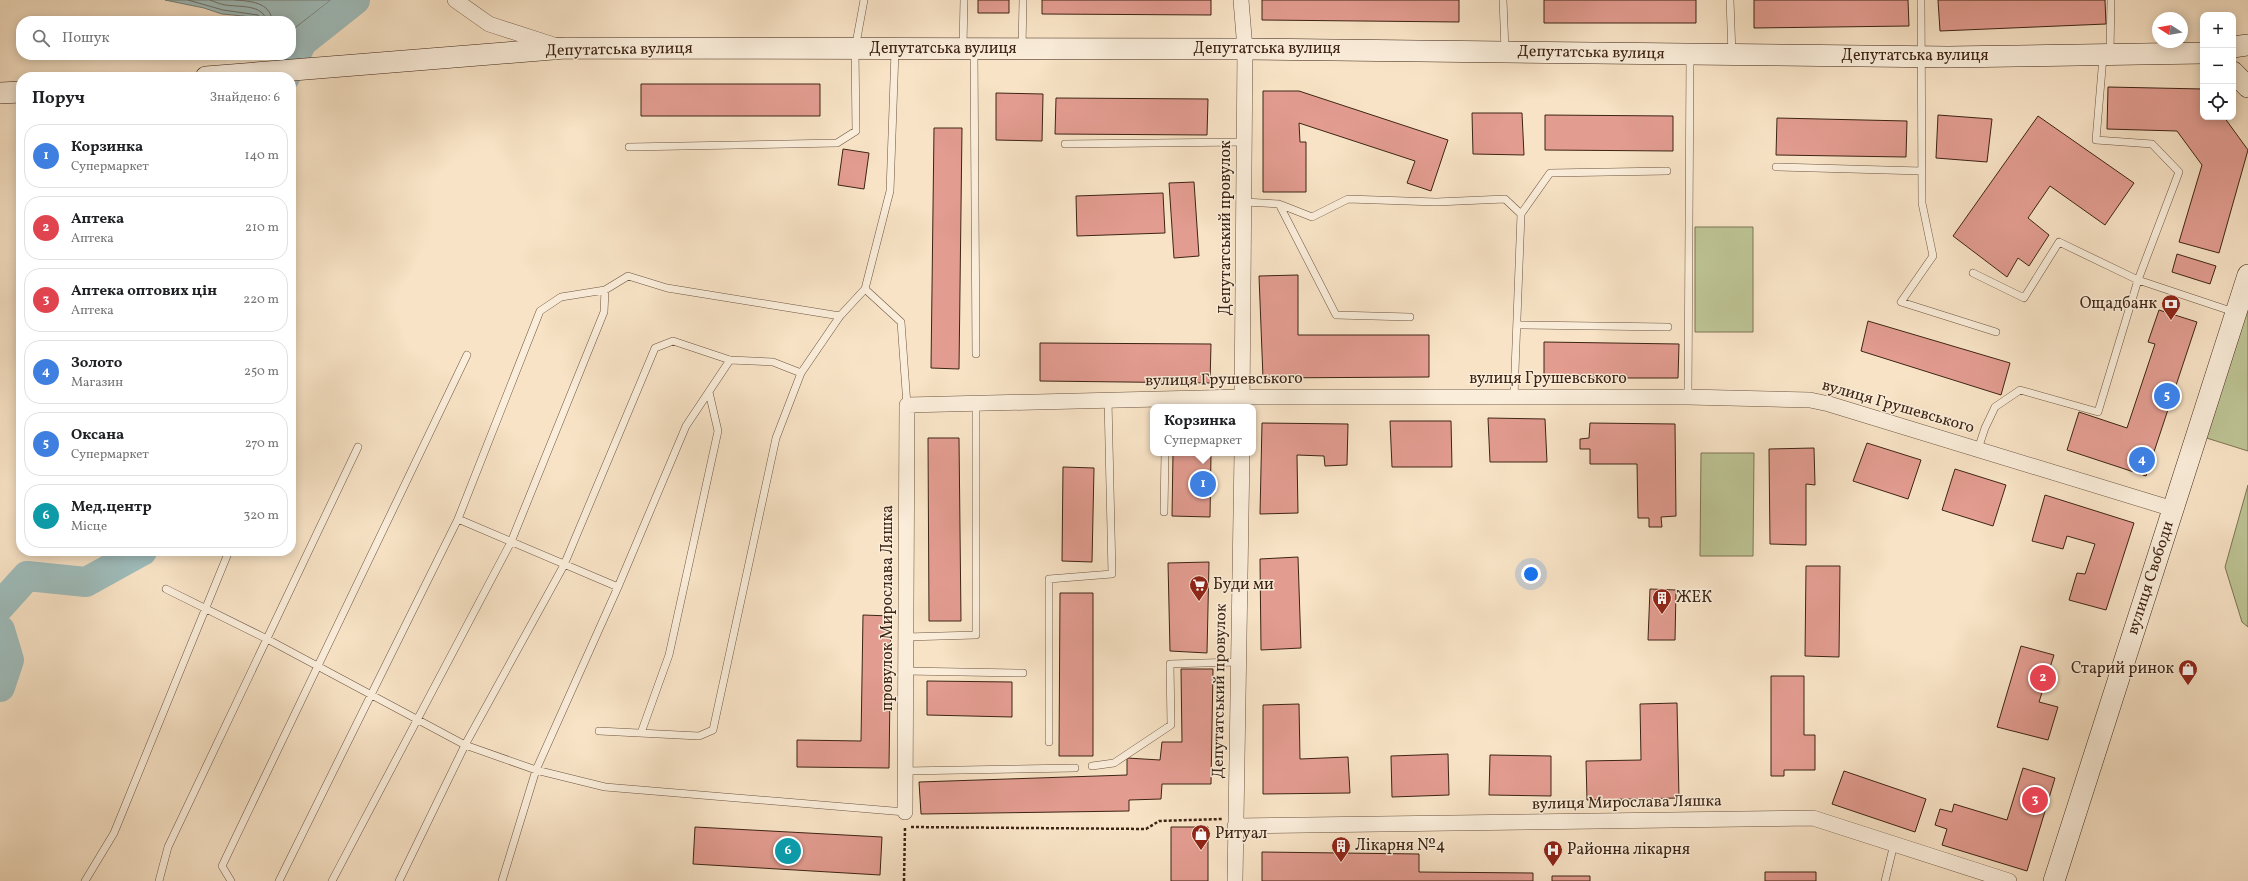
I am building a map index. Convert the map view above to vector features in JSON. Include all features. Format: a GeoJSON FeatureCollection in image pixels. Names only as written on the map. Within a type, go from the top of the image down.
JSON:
{"type":"FeatureCollection","features":[{"type":"Feature","properties":{"kind":"street"},"geometry":{"type":"LineString","coordinates":[[455,0],[489,24],[565,48]]}},
{"type":"Feature","properties":{"kind":"street","name":"Депутатський провулок"},"geometry":{"type":"LineString","coordinates":[[1241,0],[1245,49],[1242,402]]}},
{"type":"Feature","properties":{"kind":"street"},"geometry":{"type":"LineString","coordinates":[[2236,47],[2248,45]]}},
{"type":"Feature","properties":{"kind":"street","name":"Депутатська вулиця"},"geometry":{"type":"LineString","coordinates":[[271,72],[565,48],[1245,49],[1921,56],[2200,53]]}},
{"type":"Feature","properties":{"kind":"street"},"geometry":{"type":"LineString","coordinates":[[2236,75],[2248,87]]}},
{"type":"Feature","properties":{"kind":"street"},"geometry":{"type":"LineString","coordinates":[[0,94],[16,92]]}},
{"type":"Feature","properties":{"kind":"street","name":"вулиця Свободи"},"geometry":{"type":"LineString","coordinates":[[2054,881],[2248,275]]}},
{"type":"Feature","properties":{"kind":"street","name":"вулиця Грушевського"},"geometry":{"type":"LineString","coordinates":[[907,405],[1108,400],[1166,403],[1514,397],[1688,397],[1810,400],[1829,404],[2173,509]]}},
{"type":"Feature","properties":{"kind":"street","name":"провулок Мирослава Ляшка"},"geometry":{"type":"LineString","coordinates":[[905,819],[907,405]]}},
{"type":"Feature","properties":{"kind":"street","name":"Депутатський провулок"},"geometry":{"type":"LineString","coordinates":[[1235,881],[1242,456]]}},
{"type":"Feature","properties":{"kind":"street","name":"вулиця Мирослава Ляшка"},"geometry":{"type":"LineString","coordinates":[[1236,823],[1813,818],[2009,881]]}},
{"type":"Feature","properties":{"kind":"lane"},"geometry":{"type":"LineString","coordinates":[[629,147],[837,143],[856,131],[855,49],[864,0]]}},
{"type":"Feature","properties":{"kind":"lane"},"geometry":{"type":"LineString","coordinates":[[964,0],[968,49],[976,354]]}},
{"type":"Feature","properties":{"kind":"lane"},"geometry":{"type":"LineString","coordinates":[[1022,49],[1023,0]]}},
{"type":"Feature","properties":{"kind":"lane"},"geometry":{"type":"LineString","coordinates":[[1503,0],[1505,52]]}},
{"type":"Feature","properties":{"kind":"lane"},"geometry":{"type":"LineString","coordinates":[[1730,0],[1732,54]]}},
{"type":"Feature","properties":{"kind":"lane"},"geometry":{"type":"LineString","coordinates":[[1921,0],[1922,203],[1933,256],[1901,302],[1996,332]]}},
{"type":"Feature","properties":{"kind":"lane"},"geometry":{"type":"LineString","coordinates":[[1978,449],[1984,428],[1995,407],[2020,390],[2098,412],[2138,280],[2180,172],[2152,144],[2096,140],[2111,0]]}},
{"type":"Feature","properties":{"kind":"lane"},"geometry":{"type":"LineString","coordinates":[[599,731],[699,736],[713,730],[776,438],[801,373],[840,316],[866,289],[890,191],[895,49]]}},
{"type":"Feature","properties":{"kind":"lane"},"geometry":{"type":"LineString","coordinates":[[1688,397],[1690,54]]}},
{"type":"Feature","properties":{"kind":"lane"},"geometry":{"type":"LineString","coordinates":[[1065,144],[1244,142]]}},
{"type":"Feature","properties":{"kind":"lane"},"geometry":{"type":"LineString","coordinates":[[1776,167],[1922,171]]}},
{"type":"Feature","properties":{"kind":"lane"},"geometry":{"type":"LineString","coordinates":[[1514,397],[1522,214],[1550,173],[1668,172]]}},
{"type":"Feature","properties":{"kind":"lane"},"geometry":{"type":"LineString","coordinates":[[1244,202],[1279,204],[1312,217],[1348,199],[1436,202],[1505,199],[1522,214]]}},
{"type":"Feature","properties":{"kind":"lane"},"geometry":{"type":"LineString","coordinates":[[1279,204],[1336,315],[1410,317]]}},
{"type":"Feature","properties":{"kind":"lane"},"geometry":{"type":"LineString","coordinates":[[1973,273],[2024,298],[2059,242],[2138,280],[2236,312]]}},
{"type":"Feature","properties":{"kind":"lane"},"geometry":{"type":"LineString","coordinates":[[278,881],[458,519],[540,311],[561,297],[605,290],[628,276],[666,288],[840,316]]}},
{"type":"Feature","properties":{"kind":"lane"},"geometry":{"type":"LineString","coordinates":[[866,289],[901,322],[907,405]]}},
{"type":"Feature","properties":{"kind":"lane"},"geometry":{"type":"LineString","coordinates":[[332,881],[511,542],[604,312],[605,290]]}},
{"type":"Feature","properties":{"kind":"lane"},"geometry":{"type":"LineString","coordinates":[[1517,325],[1668,327]]}},
{"type":"Feature","properties":{"kind":"lane"},"geometry":{"type":"LineString","coordinates":[[399,881],[465,745],[564,565],[655,348],[673,341],[730,360],[773,362],[801,373]]}},
{"type":"Feature","properties":{"kind":"lane"},"geometry":{"type":"LineString","coordinates":[[231,881],[222,866],[467,355]]}},
{"type":"Feature","properties":{"kind":"lane"},"geometry":{"type":"LineString","coordinates":[[502,881],[536,770],[618,587],[686,426],[730,360]]}},
{"type":"Feature","properties":{"kind":"lane"},"geometry":{"type":"LineString","coordinates":[[641,733],[669,655],[718,431],[709,392]]}},
{"type":"Feature","properties":{"kind":"lane"},"geometry":{"type":"LineString","coordinates":[[1049,742],[1048,579],[1112,574],[1108,400]]}},
{"type":"Feature","properties":{"kind":"lane"},"geometry":{"type":"LineString","coordinates":[[906,637],[976,635],[976,403]]}},
{"type":"Feature","properties":{"kind":"lane"},"geometry":{"type":"LineString","coordinates":[[159,881],[168,847],[358,447]]}},
{"type":"Feature","properties":{"kind":"lane"},"geometry":{"type":"LineString","coordinates":[[1164,512],[1165,456]]}},
{"type":"Feature","properties":{"kind":"lane"},"geometry":{"type":"LineString","coordinates":[[458,519],[618,587]]}},
{"type":"Feature","properties":{"kind":"lane"},"geometry":{"type":"LineString","coordinates":[[85,881],[114,833],[227,556]]}},
{"type":"Feature","properties":{"kind":"lane"},"geometry":{"type":"LineString","coordinates":[[166,589],[267,639],[465,745],[536,770],[605,788],[905,819]]}},
{"type":"Feature","properties":{"kind":"lane"},"geometry":{"type":"LineString","coordinates":[[1092,766],[1114,763],[1170,725],[1170,664],[1238,662]]}},
{"type":"Feature","properties":{"kind":"lane"},"geometry":{"type":"LineString","coordinates":[[906,671],[1023,673]]}},
{"type":"Feature","properties":{"kind":"lane"},"geometry":{"type":"LineString","coordinates":[[905,771],[1075,768]]}},
{"type":"Feature","properties":{"kind":"lane"},"geometry":{"type":"LineString","coordinates":[[1885,881],[1894,844]]}},
{"type":"Feature","properties":{"kind":"path"},"geometry":{"type":"LineString","coordinates":[[904,881],[905,819],[1146,829],[1159,821],[1236,823]]}},
{"type":"Feature","properties":{"kind":"green space"},"geometry":{"type":"Polygon","coordinates":[[[1695,227],[1753,227],[1753,332],[1695,332],[1695,227]]]}},
{"type":"Feature","properties":{"kind":"green space"},"geometry":{"type":"Polygon","coordinates":[[[2248,275],[2248,451],[2197,435],[2248,275]]]}},
{"type":"Feature","properties":{"kind":"green space"},"geometry":{"type":"Polygon","coordinates":[[[1701,453],[1754,453],[1753,556],[1700,556],[1701,453]]]}},
{"type":"Feature","properties":{"kind":"green space"},"geometry":{"type":"Polygon","coordinates":[[[2248,485],[2248,627],[2242,622],[2225,567],[2248,485]]]}},
{"type":"Feature","properties":{"kind":"water"},"geometry":{"type":"Polygon","coordinates":[[[165,0],[355,0],[302,42],[296,54],[296,16],[243,16],[222,14],[204,8],[165,0]]]}},
{"type":"Feature","properties":{"kind":"building"},"geometry":{"type":"Polygon","coordinates":[[[978,0],[1009,0],[1009,13],[978,13],[978,0]]]}},
{"type":"Feature","properties":{"kind":"building"},"geometry":{"type":"Polygon","coordinates":[[[1042,0],[1211,0],[1211,15],[1042,14],[1042,0]]]}},
{"type":"Feature","properties":{"kind":"building"},"geometry":{"type":"Polygon","coordinates":[[[1262,0],[1459,0],[1459,22],[1262,20],[1262,0]]]}},
{"type":"Feature","properties":{"kind":"building"},"geometry":{"type":"Polygon","coordinates":[[[1544,0],[1696,0],[1696,23],[1544,23],[1544,0]]]}},
{"type":"Feature","properties":{"kind":"building"},"geometry":{"type":"Polygon","coordinates":[[[1754,0],[1908,0],[1909,26],[1754,28],[1754,0]]]}},
{"type":"Feature","properties":{"kind":"building"},"geometry":{"type":"Polygon","coordinates":[[[1938,0],[2105,0],[2106,24],[1940,31],[1938,0]]]}},
{"type":"Feature","properties":{"kind":"building"},"geometry":{"type":"Polygon","coordinates":[[[641,84],[820,84],[820,116],[641,116],[641,84]]]}},
{"type":"Feature","properties":{"kind":"building"},"geometry":{"type":"Polygon","coordinates":[[[2108,87],[2200,89],[2200,120],[2226,120],[2248,150],[2219,253],[2179,242],[2202,165],[2177,131],[2107,129],[2108,87]]]}},
{"type":"Feature","properties":{"kind":"building"},"geometry":{"type":"Polygon","coordinates":[[[1263,91],[1299,91],[1448,140],[1431,191],[1407,183],[1415,161],[1299,123],[1300,142],[1306,142],[1306,192],[1263,192],[1263,91]]]}},
{"type":"Feature","properties":{"kind":"building"},"geometry":{"type":"Polygon","coordinates":[[[996,93],[1043,94],[1042,141],[996,140],[996,93]]]}},
{"type":"Feature","properties":{"kind":"building"},"geometry":{"type":"Polygon","coordinates":[[[1056,98],[1208,99],[1207,135],[1055,134],[1056,98]]]}},
{"type":"Feature","properties":{"kind":"building"},"geometry":{"type":"Polygon","coordinates":[[[1472,113],[1522,113],[1524,155],[1473,154],[1472,113]]]}},
{"type":"Feature","properties":{"kind":"building"},"geometry":{"type":"Polygon","coordinates":[[[1545,115],[1673,116],[1673,151],[1545,150],[1545,115]]]}},
{"type":"Feature","properties":{"kind":"building"},"geometry":{"type":"Polygon","coordinates":[[[1938,115],[1992,119],[1987,162],[1936,158],[1938,115]]]}},
{"type":"Feature","properties":{"kind":"building"},"geometry":{"type":"Polygon","coordinates":[[[2038,116],[2134,183],[2105,225],[2050,186],[2028,218],[2049,235],[2029,266],[2018,258],[2007,277],[1953,236],[2038,116]]]}},
{"type":"Feature","properties":{"kind":"building"},"geometry":{"type":"Polygon","coordinates":[[[1777,118],[1907,121],[1906,157],[1776,155],[1777,118]]]}},
{"type":"Feature","properties":{"kind":"building"},"geometry":{"type":"Polygon","coordinates":[[[934,128],[962,128],[959,369],[931,368],[934,128]]]}},
{"type":"Feature","properties":{"kind":"building"},"geometry":{"type":"Polygon","coordinates":[[[843,149],[869,153],[864,189],[838,185],[843,149]]]}},
{"type":"Feature","properties":{"kind":"building"},"geometry":{"type":"Polygon","coordinates":[[[1194,182],[1199,256],[1174,258],[1169,183],[1194,182]]]}},
{"type":"Feature","properties":{"kind":"building"},"geometry":{"type":"Polygon","coordinates":[[[1163,193],[1165,233],[1077,236],[1076,196],[1163,193]]]}},
{"type":"Feature","properties":{"kind":"building"},"geometry":{"type":"Polygon","coordinates":[[[2177,254],[2216,266],[2210,284],[2172,272],[2177,254]]]}},
{"type":"Feature","properties":{"kind":"building"},"geometry":{"type":"Polygon","coordinates":[[[1298,275],[1298,335],[1429,335],[1429,377],[1263,378],[1259,276],[1298,275]]]}},
{"type":"Feature","properties":{"kind":"building"},"geometry":{"type":"Polygon","coordinates":[[[2159,310],[2197,322],[2146,476],[2067,450],[2079,412],[2127,428],[2155,344],[2148,342],[2159,310]]]}},
{"type":"Feature","properties":{"kind":"building"},"geometry":{"type":"Polygon","coordinates":[[[1868,321],[2010,363],[2001,395],[1861,351],[1868,321]]]}},
{"type":"Feature","properties":{"kind":"building"},"geometry":{"type":"Polygon","coordinates":[[[1544,342],[1679,344],[1678,378],[1544,378],[1544,342]]]}},
{"type":"Feature","properties":{"kind":"building"},"geometry":{"type":"Polygon","coordinates":[[[1040,343],[1211,344],[1210,383],[1040,381],[1040,343]]]}},
{"type":"Feature","properties":{"kind":"building"},"geometry":{"type":"Polygon","coordinates":[[[1488,418],[1545,419],[1547,462],[1490,462],[1488,418]]]}},
{"type":"Feature","properties":{"kind":"building"},"geometry":{"type":"Polygon","coordinates":[[[1390,421],[1451,421],[1452,467],[1392,467],[1390,421]]]}},
{"type":"Feature","properties":{"kind":"building"},"geometry":{"type":"Polygon","coordinates":[[[1262,423],[1348,424],[1347,465],[1325,466],[1324,456],[1297,455],[1298,513],[1260,514],[1262,423]]]}},
{"type":"Feature","properties":{"kind":"building"},"geometry":{"type":"Polygon","coordinates":[[[1590,423],[1675,424],[1676,516],[1661,517],[1662,527],[1649,527],[1649,518],[1638,518],[1637,464],[1590,464],[1590,449],[1580,449],[1580,439],[1589,438],[1590,423]]]}},
{"type":"Feature","properties":{"kind":"building"},"geometry":{"type":"Polygon","coordinates":[[[928,438],[959,438],[961,621],[929,621],[928,438]]]}},
{"type":"Feature","properties":{"kind":"building"},"geometry":{"type":"Polygon","coordinates":[[[1867,443],[1921,460],[1908,499],[1853,481],[1867,443]]]}},
{"type":"Feature","properties":{"kind":"building"},"geometry":{"type":"Polygon","coordinates":[[[1814,448],[1815,485],[1806,484],[1806,545],[1770,544],[1769,449],[1814,448]]]}},
{"type":"Feature","properties":{"kind":"building"},"geometry":{"type":"Polygon","coordinates":[[[1173,456],[1211,456],[1210,517],[1172,516],[1173,456]]]}},
{"type":"Feature","properties":{"kind":"building"},"geometry":{"type":"Polygon","coordinates":[[[1063,467],[1094,468],[1092,562],[1062,561],[1063,467]]]}},
{"type":"Feature","properties":{"kind":"building"},"geometry":{"type":"Polygon","coordinates":[[[1955,469],[2006,485],[1993,526],[1942,510],[1955,469]]]}},
{"type":"Feature","properties":{"kind":"building"},"geometry":{"type":"Polygon","coordinates":[[[2045,495],[2134,523],[2106,610],[2069,600],[2077,573],[2085,574],[2095,544],[2067,536],[2063,549],[2032,541],[2045,495]]]}},
{"type":"Feature","properties":{"kind":"building"},"geometry":{"type":"Polygon","coordinates":[[[1298,557],[1301,648],[1261,650],[1260,559],[1298,557]]]}},
{"type":"Feature","properties":{"kind":"building"},"geometry":{"type":"Polygon","coordinates":[[[1209,562],[1207,653],[1170,651],[1168,563],[1209,562]]]}},
{"type":"Feature","properties":{"kind":"building"},"geometry":{"type":"Polygon","coordinates":[[[1806,566],[1840,566],[1839,657],[1805,656],[1806,566]]]}},
{"type":"Feature","properties":{"kind":"building","name":"ЖЕК"},"geometry":{"type":"Polygon","coordinates":[[[1650,589],[1676,590],[1675,640],[1648,640],[1650,589]]]}},
{"type":"Feature","properties":{"kind":"building"},"geometry":{"type":"Polygon","coordinates":[[[1060,593],[1093,593],[1093,756],[1059,756],[1060,593]]]}},
{"type":"Feature","properties":{"kind":"building"},"geometry":{"type":"Polygon","coordinates":[[[863,615],[891,616],[889,768],[797,767],[797,740],[861,741],[863,615]]]}},
{"type":"Feature","properties":{"kind":"building"},"geometry":{"type":"Polygon","coordinates":[[[2021,646],[2054,655],[2039,702],[2058,707],[2048,740],[1997,727],[2021,646]]]}},
{"type":"Feature","properties":{"kind":"building"},"geometry":{"type":"Polygon","coordinates":[[[1181,669],[1213,669],[1211,784],[1162,784],[1161,799],[1129,800],[1129,811],[921,814],[919,782],[1127,775],[1127,758],[1160,760],[1162,742],[1182,742],[1181,669]]]}},
{"type":"Feature","properties":{"kind":"building"},"geometry":{"type":"Polygon","coordinates":[[[1771,676],[1804,676],[1804,735],[1815,735],[1815,770],[1784,770],[1784,776],[1771,776],[1771,676]]]}},
{"type":"Feature","properties":{"kind":"building"},"geometry":{"type":"Polygon","coordinates":[[[927,681],[1012,682],[1012,717],[927,715],[927,681]]]}},
{"type":"Feature","properties":{"kind":"building"},"geometry":{"type":"Polygon","coordinates":[[[1677,703],[1679,798],[1587,800],[1586,761],[1641,760],[1640,704],[1677,703]]]}},
{"type":"Feature","properties":{"kind":"building"},"geometry":{"type":"Polygon","coordinates":[[[1299,704],[1300,759],[1348,757],[1350,793],[1263,794],[1263,705],[1299,704]]]}},
{"type":"Feature","properties":{"kind":"building"},"geometry":{"type":"Polygon","coordinates":[[[1448,754],[1449,795],[1392,797],[1391,756],[1448,754]]]}},
{"type":"Feature","properties":{"kind":"building"},"geometry":{"type":"Polygon","coordinates":[[[1490,755],[1551,756],[1551,796],[1489,795],[1490,755]]]}},
{"type":"Feature","properties":{"kind":"building"},"geometry":{"type":"Polygon","coordinates":[[[2023,768],[2055,778],[2027,871],[1942,845],[1947,829],[1935,825],[1940,809],[1952,812],[1954,804],[2007,820],[2023,768]]]}},
{"type":"Feature","properties":{"kind":"building"},"geometry":{"type":"Polygon","coordinates":[[[1844,771],[1926,799],[1915,832],[1832,804],[1844,771]]]}},
{"type":"Feature","properties":{"kind":"building"},"geometry":{"type":"Polygon","coordinates":[[[695,827],[882,837],[880,875],[693,864],[695,827]]]}},
{"type":"Feature","properties":{"kind":"building"},"geometry":{"type":"Polygon","coordinates":[[[1171,827],[1208,827],[1208,881],[1171,881],[1171,827]]]}},
{"type":"Feature","properties":{"kind":"building","name":"Лікарня №4"},"geometry":{"type":"Polygon","coordinates":[[[1262,852],[1419,854],[1419,872],[1533,873],[1533,881],[1262,881],[1262,852]]]}},
{"type":"Feature","properties":{"kind":"building"},"geometry":{"type":"Polygon","coordinates":[[[1765,872],[1816,872],[1816,881],[1765,881],[1765,872]]]}},
{"type":"Feature","properties":{"kind":"building"},"geometry":{"type":"Polygon","coordinates":[[[1552,876],[1590,876],[1590,881],[1552,881],[1552,876]]]}},
{"type":"Feature","properties":{"kind":"waterway"},"geometry":{"type":"LineString","coordinates":[[296,54],[302,42],[355,0]]}},
{"type":"Feature","properties":{"kind":"waterway"},"geometry":{"type":"LineString","coordinates":[[287,72],[293,60]]}},
{"type":"Feature","properties":{"kind":"waterway"},"geometry":{"type":"LineString","coordinates":[[0,606],[27,576],[86,582],[133,556]]}},
{"type":"Feature","properties":{"kind":"waterway"},"geometry":{"type":"LineString","coordinates":[[0,630],[9,660],[0,687]]}},
{"type":"Feature","properties":{"kind":"place","name":"Ощадбанк"},"geometry":{"type":"Point","coordinates":[2171,321]}},
{"type":"Feature","properties":{"kind":"place","name":"Оксана"},"geometry":{"type":"Point","coordinates":[2167,396]}},
{"type":"Feature","properties":{"kind":"place","name":"Золото"},"geometry":{"type":"Point","coordinates":[2142,460]}},
{"type":"Feature","properties":{"kind":"place","name":"Корзинка"},"geometry":{"type":"Point","coordinates":[1203,484]}},
{"type":"Feature","properties":{"kind":"place","name":"Буди ми"},"geometry":{"type":"Point","coordinates":[1199,602]}},
{"type":"Feature","properties":{"kind":"place","name":"ЖЕК"},"geometry":{"type":"Point","coordinates":[1662,615]}},
{"type":"Feature","properties":{"kind":"place","name":"Аптека"},"geometry":{"type":"Point","coordinates":[2043,678]}},
{"type":"Feature","properties":{"kind":"place","name":"Старий ринок"},"geometry":{"type":"Point","coordinates":[2188,686]}},
{"type":"Feature","properties":{"kind":"place","name":"Аптека оптових цін"},"geometry":{"type":"Point","coordinates":[2035,800]}},
{"type":"Feature","properties":{"kind":"place","name":"Мед.центр"},"geometry":{"type":"Point","coordinates":[788,851]}},
{"type":"Feature","properties":{"kind":"place","name":"Ритуал"},"geometry":{"type":"Point","coordinates":[1201,851]}},
{"type":"Feature","properties":{"kind":"place","name":"Лікарня №4"},"geometry":{"type":"Point","coordinates":[1341,863]}},
{"type":"Feature","properties":{"kind":"place","name":"Районна лікарня"},"geometry":{"type":"Point","coordinates":[1553,867]}}]}
